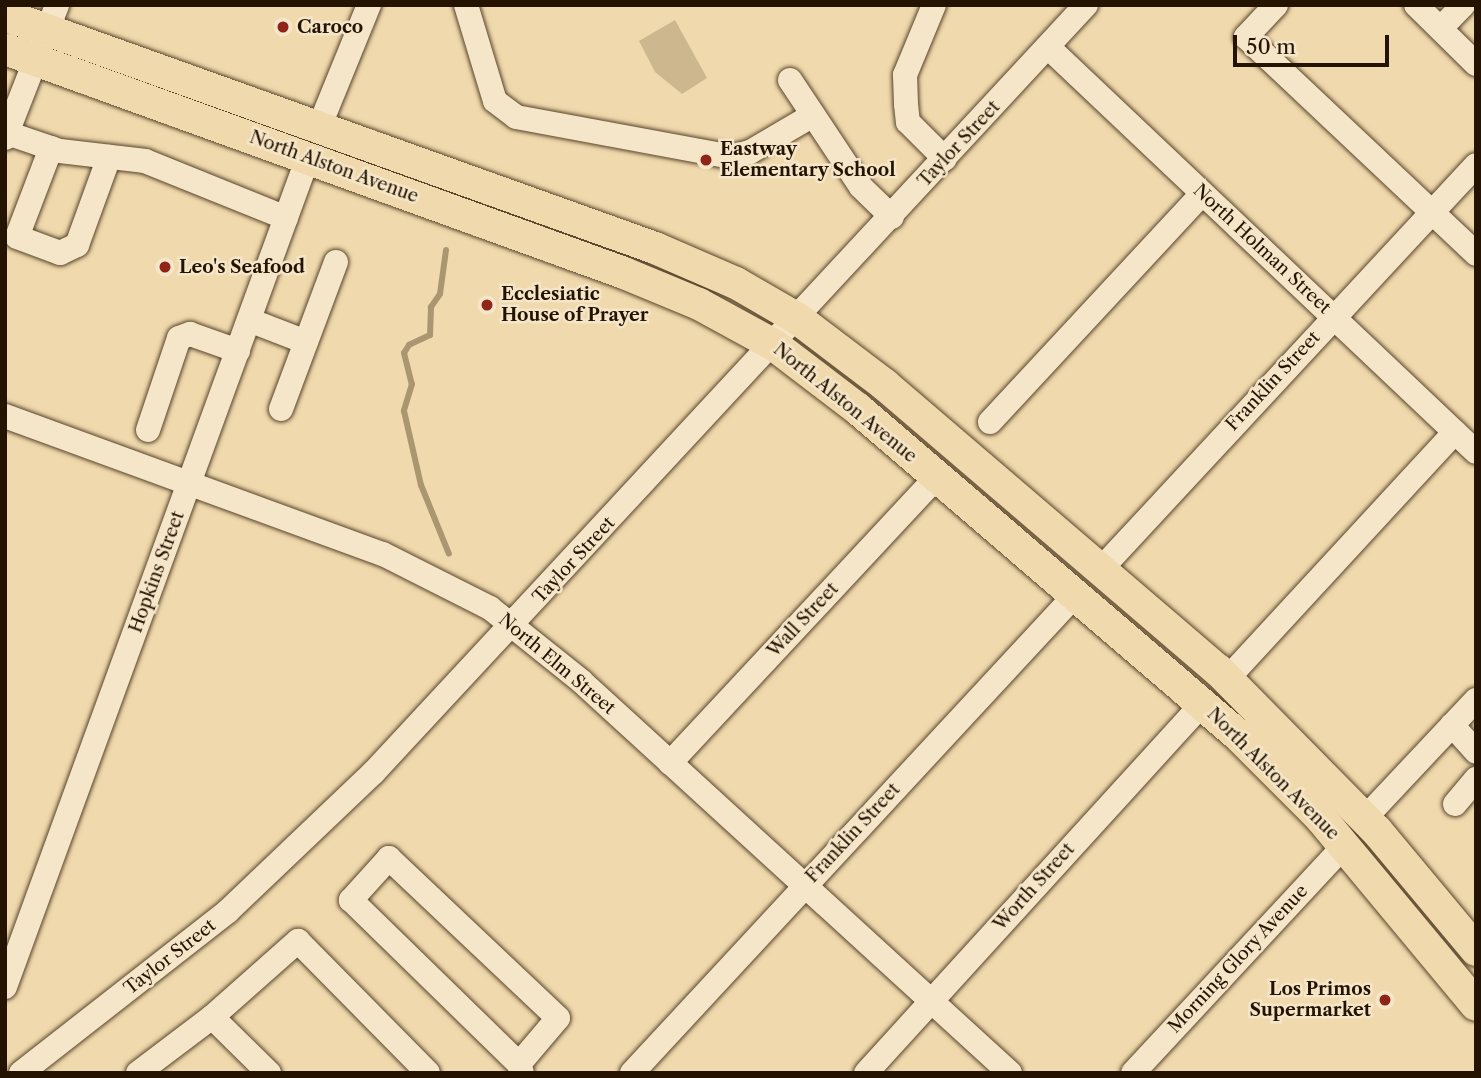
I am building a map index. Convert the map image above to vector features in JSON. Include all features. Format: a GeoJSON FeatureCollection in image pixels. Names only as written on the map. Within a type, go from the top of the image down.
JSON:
{"type":"FeatureCollection","features":[{"type":"Feature","properties":{"kind":"main road","name":"North Alston Avenue"},"geometry":{"type":"LineString","coordinates":[[5,15],[52,17],[320,125],[674,255],[736,283],[798,319],[866,369],[1227,678],[1365,818],[1476,950]]}},
{"type":"Feature","properties":{"kind":"main road","name":"North Alston Avenue"},"geometry":{"type":"LineString","coordinates":[[5,49],[308,157],[666,290],[729,318],[774,345],[858,409],[1076,594],[1203,703],[1281,776],[1344,846],[1476,1005]]}},
{"type":"Feature","properties":{"kind":"street"},"geometry":{"type":"LineString","coordinates":[[320,125],[369,5]]}},
{"type":"Feature","properties":{"kind":"street"},"geometry":{"type":"LineString","coordinates":[[466,5],[495,101],[516,117],[732,157],[750,152],[813,115]]}},
{"type":"Feature","properties":{"kind":"street"},"geometry":{"type":"LineString","coordinates":[[934,5],[905,75],[906,104],[908,122],[945,159]]}},
{"type":"Feature","properties":{"kind":"street","name":"Taylor Street"},"geometry":{"type":"LineString","coordinates":[[21,1073],[228,911],[373,773],[774,345],[1086,5]]}},
{"type":"Feature","properties":{"kind":"street"},"geometry":{"type":"LineString","coordinates":[[1276,5],[1247,37],[1430,214],[1476,254]]}},
{"type":"Feature","properties":{"kind":"street"},"geometry":{"type":"LineString","coordinates":[[1416,5],[1476,64]]}},
{"type":"Feature","properties":{"kind":"street"},"geometry":{"type":"LineString","coordinates":[[1441,29],[1463,5]]}},
{"type":"Feature","properties":{"kind":"street"},"geometry":{"type":"LineString","coordinates":[[52,17],[6,135],[51,148],[145,161],[286,218]]}},
{"type":"Feature","properties":{"kind":"street","name":"North Holman Street"},"geometry":{"type":"LineString","coordinates":[[1048,47],[1476,452]]}},
{"type":"Feature","properties":{"kind":"street"},"geometry":{"type":"LineString","coordinates":[[790,80],[871,201],[891,217]]}},
{"type":"Feature","properties":{"kind":"street"},"geometry":{"type":"LineString","coordinates":[[51,148],[17,236],[60,253],[77,245],[109,157]]}},
{"type":"Feature","properties":{"kind":"street","name":"Hopkins Street"},"geometry":{"type":"LineString","coordinates":[[7,975],[308,157]]}},
{"type":"Feature","properties":{"kind":"street","name":"Franklin Street"},"geometry":{"type":"LineString","coordinates":[[1101,569],[1476,164]]}},
{"type":"Feature","properties":{"kind":"street"},"geometry":{"type":"LineString","coordinates":[[990,422],[1202,194]]}},
{"type":"Feature","properties":{"kind":"street"},"geometry":{"type":"LineString","coordinates":[[281,409],[335,262]]}},
{"type":"Feature","properties":{"kind":"street"},"geometry":{"type":"LineString","coordinates":[[249,320],[306,342]]}},
{"type":"Feature","properties":{"kind":"street"},"geometry":{"type":"LineString","coordinates":[[148,430],[179,338],[190,334],[238,351]]}},
{"type":"Feature","properties":{"kind":"street","name":"North Elm Street"},"geometry":{"type":"LineString","coordinates":[[5,416],[383,554],[449,584],[512,625],[670,763],[1010,1073]]}},
{"type":"Feature","properties":{"kind":"street"},"geometry":{"type":"LineString","coordinates":[[1227,678],[1455,432]]}},
{"type":"Feature","properties":{"kind":"street","name":"Wall Street"},"geometry":{"type":"LineString","coordinates":[[670,763],[937,477]]}},
{"type":"Feature","properties":{"kind":"street","name":"Franklin Street"},"geometry":{"type":"LineString","coordinates":[[632,1073],[1076,594]]}},
{"type":"Feature","properties":{"kind":"street"},"geometry":{"type":"LineString","coordinates":[[1365,818],[1476,700]]}},
{"type":"Feature","properties":{"kind":"street","name":"Worth Street"},"geometry":{"type":"LineString","coordinates":[[866,1073],[1203,703]]}},
{"type":"Feature","properties":{"kind":"street"},"geometry":{"type":"LineString","coordinates":[[1452,725],[1476,752]]}},
{"type":"Feature","properties":{"kind":"street"},"geometry":{"type":"LineString","coordinates":[[1455,804],[1476,779]]}},
{"type":"Feature","properties":{"kind":"street","name":"Morning Glory Avenue"},"geometry":{"type":"LineString","coordinates":[[1132,1073],[1344,846]]}},
{"type":"Feature","properties":{"kind":"street"},"geometry":{"type":"LineString","coordinates":[[388,858],[558,1018],[520,1068],[351,900],[388,858]]}},
{"type":"Feature","properties":{"kind":"street"},"geometry":{"type":"LineString","coordinates":[[138,1073],[212,1017],[298,941],[428,1073]]}},
{"type":"Feature","properties":{"kind":"street"},"geometry":{"type":"LineString","coordinates":[[212,1017],[269,1073]]}},
{"type":"Feature","properties":{"kind":"shaded area"},"geometry":{"type":"Polygon","coordinates":[[[675,20],[707,78],[682,94],[655,72],[639,41],[675,20]]]}},
{"type":"Feature","properties":{"kind":"waterway"},"geometry":{"type":"LineString","coordinates":[[446,250],[440,294],[431,307],[430,335],[409,345],[404,353],[412,384],[404,411],[421,485],[449,554]]}},
{"type":"Feature","properties":{"kind":"place","name":"Caroco"},"geometry":{"type":"Point","coordinates":[283,27]}},
{"type":"Feature","properties":{"kind":"place","name":"Eastway Elementary School"},"geometry":{"type":"Point","coordinates":[706,160]}},
{"type":"Feature","properties":{"kind":"place","name":"Leo's Seafood"},"geometry":{"type":"Point","coordinates":[165,267]}},
{"type":"Feature","properties":{"kind":"place","name":"Ecclesiatic House of Prayer"},"geometry":{"type":"Point","coordinates":[487,305]}},
{"type":"Feature","properties":{"kind":"place","name":"Los Primos Supermarket"},"geometry":{"type":"Point","coordinates":[1385,1000]}}]}
